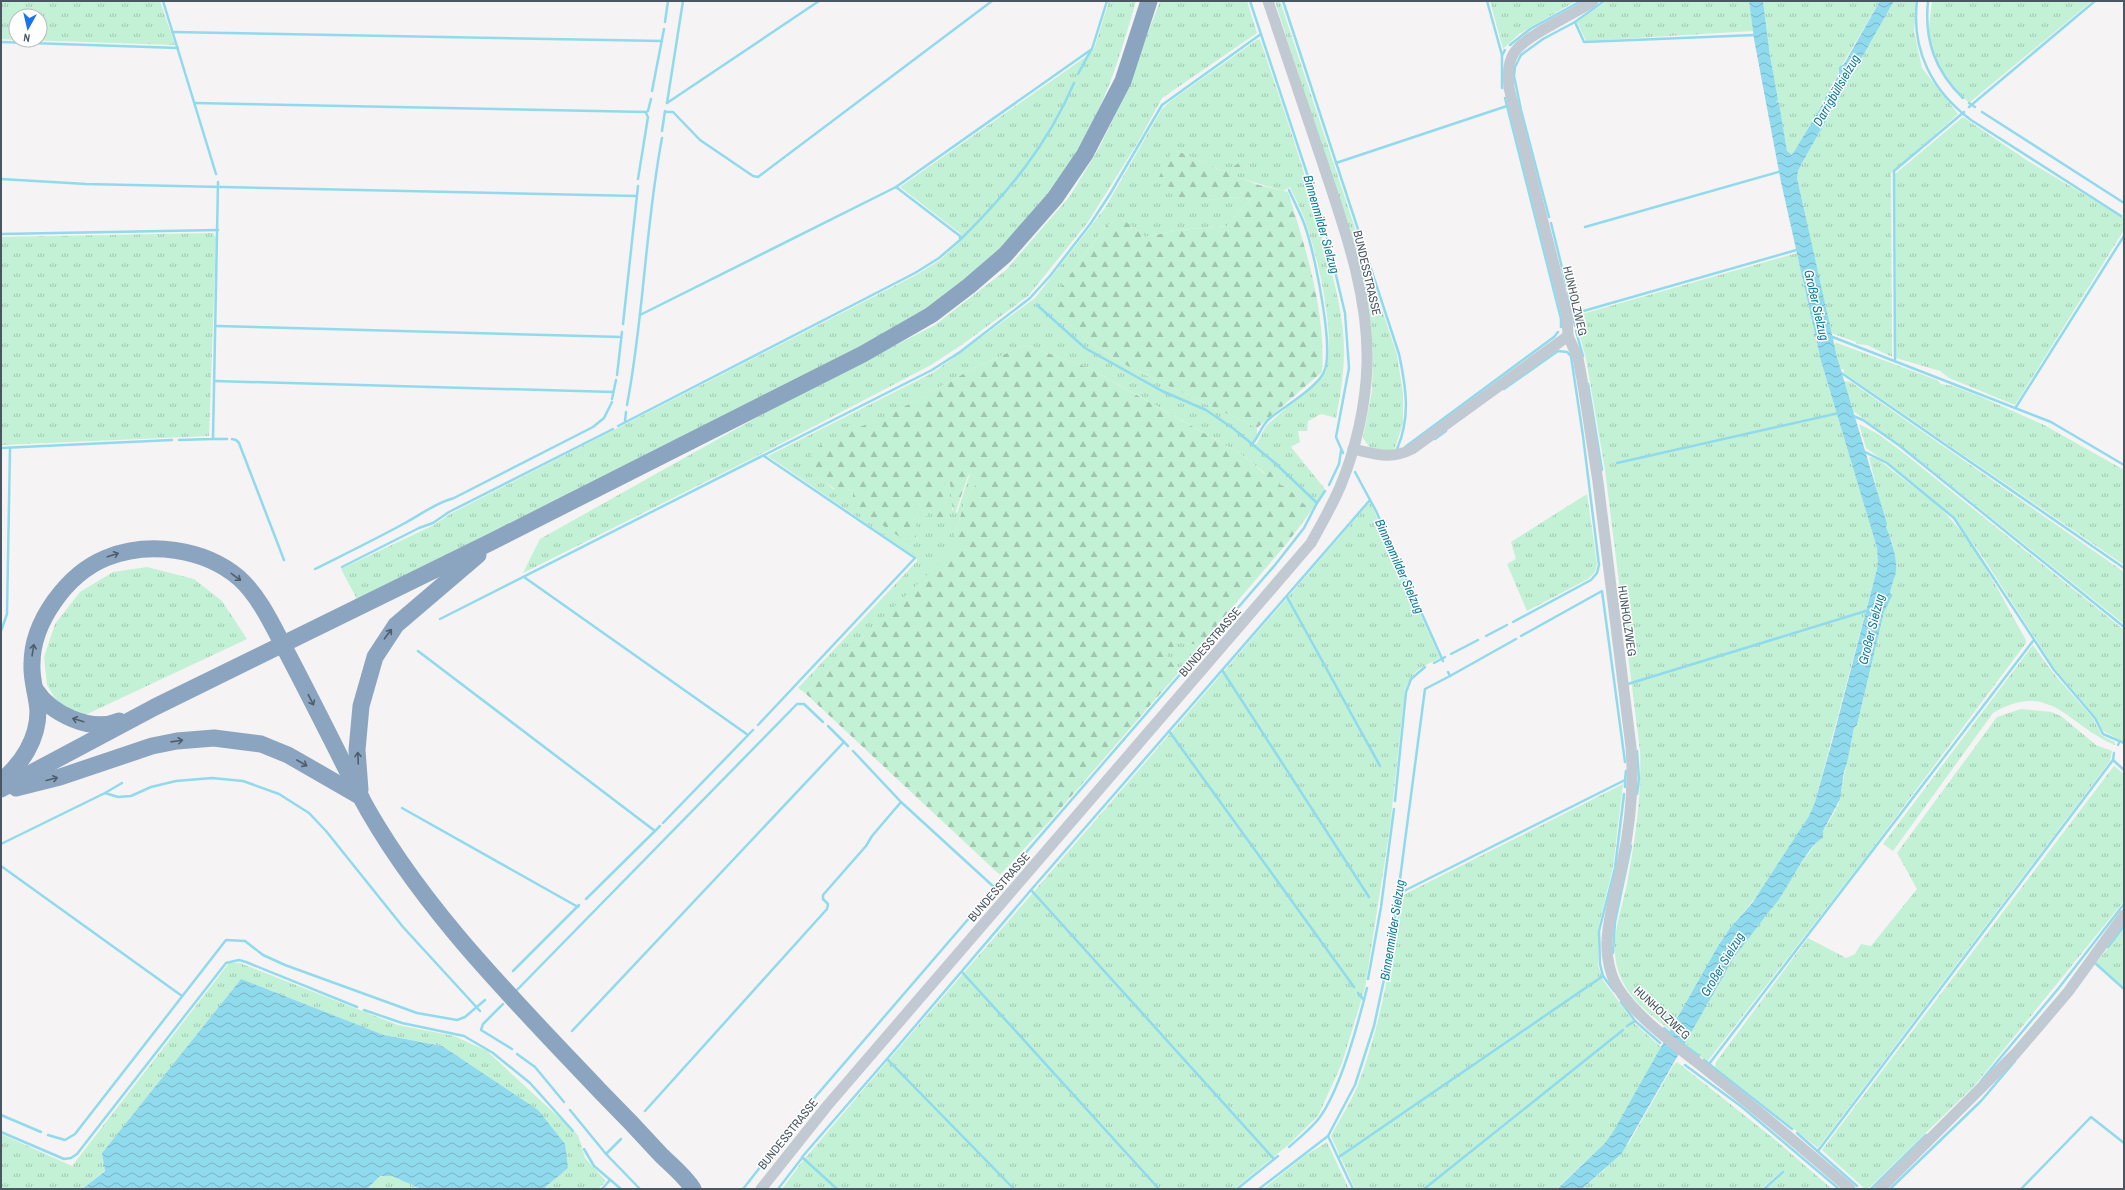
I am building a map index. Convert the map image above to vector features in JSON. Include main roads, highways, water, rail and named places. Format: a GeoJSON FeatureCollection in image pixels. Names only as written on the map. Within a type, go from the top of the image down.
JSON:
{"type":"FeatureCollection","features":[{"type":"Feature","properties":{"kind":"highway"},"geometry":{"type":"LineString","coordinates":[[1,790],[155,707],[492,542],[864,354],[931,315],[969,286],[1004,255],[1029,229],[1055,198],[1085,154],[1123,81],[1149,1]]}},
{"type":"Feature","properties":{"kind":"highway"},"geometry":{"type":"LineString","coordinates":[[361,797],[358,750],[359,722],[363,693],[375,657],[396,625],[492,542]]}},
{"type":"Feature","properties":{"kind":"highway"},"geometry":{"type":"LineString","coordinates":[[1,781],[22,762],[31,741],[37,718],[32,663],[34,644],[48,611],[58,596],[87,568],[104,559],[131,551],[166,549],[202,557],[217,563],[240,578],[259,603],[294,665],[361,797],[414,878],[484,968],[692,1188]]}},
{"type":"Feature","properties":{"kind":"highway"},"geometry":{"type":"LineString","coordinates":[[35,689],[43,701],[60,713],[91,724],[109,726],[155,707]]}},
{"type":"Feature","properties":{"kind":"highway"},"geometry":{"type":"LineString","coordinates":[[1,790],[60,777],[152,746],[177,741],[214,738],[261,744],[288,755],[361,797]]}},
{"type":"Feature","properties":{"kind":"water"},"geometry":{"type":"Polygon","coordinates":[[[1749,1],[1763,1],[1770,56],[1778,100],[1776,101],[1779,103],[1787,151],[1792,155],[1825,100],[1826,95],[1828,94],[1839,73],[1839,67],[1844,64],[1880,1],[1894,1],[1802,163],[1798,171],[1797,178],[1837,357],[1894,551],[1896,570],[1890,593],[1892,596],[1884,612],[1857,725],[1854,728],[1844,772],[1840,799],[1823,831],[1823,838],[1818,841],[1805,857],[1777,902],[1735,956],[1622,1153],[1582,1189],[1557,1189],[1605,1143],[1613,1132],[1718,946],[1730,928],[1753,902],[1809,816],[1815,802],[1833,738],[1878,565],[1877,548],[1821,361],[1781,182],[1754,39],[1749,1]]]}},
{"type":"Feature","properties":{"kind":"water"},"geometry":{"type":"Polygon","coordinates":[[[241,979],[384,1035],[442,1046],[538,1110],[565,1144],[568,1168],[543,1189],[421,1189],[392,1176],[380,1176],[367,1189],[82,1189],[105,1171],[102,1153],[241,979]]]}},
{"type":"Feature","properties":{"kind":"waterway"},"geometry":{"type":"LineString","coordinates":[[163,1],[216,174]]}},
{"type":"Feature","properties":{"kind":"waterway"},"geometry":{"type":"LineString","coordinates":[[665,22],[668,1]]}},
{"type":"Feature","properties":{"kind":"waterway"},"geometry":{"type":"LineString","coordinates":[[667,103],[683,1]]}},
{"type":"Feature","properties":{"kind":"waterway"},"geometry":{"type":"LineString","coordinates":[[667,103],[819,1]]}},
{"type":"Feature","properties":{"kind":"waterway"},"geometry":{"type":"LineString","coordinates":[[665,112],[673,112],[700,140],[753,176],[758,177],[992,1]]}},
{"type":"Feature","properties":{"kind":"waterway"},"geometry":{"type":"LineString","coordinates":[[640,315],[896,187],[1092,49],[1107,1]]}},
{"type":"Feature","properties":{"kind":"waterway","name":"Binnenmilder Sielzug"},"geometry":{"type":"LineString","coordinates":[[1250,1],[1324,225],[1345,313],[1349,368],[1336,437],[1343,453]]}},
{"type":"Feature","properties":{"kind":"waterway"},"geometry":{"type":"LineString","coordinates":[[1283,1],[1399,354],[1404,378],[1406,414],[1397,449]]}},
{"type":"Feature","properties":{"kind":"waterway"},"geometry":{"type":"LineString","coordinates":[[1487,1],[1502,55],[1502,88]]}},
{"type":"Feature","properties":{"kind":"waterway"},"geometry":{"type":"LineString","coordinates":[[1510,45],[1530,29],[1581,1]]}},
{"type":"Feature","properties":{"kind":"waterway"},"geometry":{"type":"LineString","coordinates":[[1604,1],[1575,22],[1584,42],[1755,35]]}},
{"type":"Feature","properties":{"kind":"waterway"},"geometry":{"type":"LineString","coordinates":[[1917,1],[1917,36],[1921,53],[1935,83],[1957,109],[1971,120],[2121,216]]}},
{"type":"Feature","properties":{"kind":"waterway"},"geometry":{"type":"LineString","coordinates":[[1928,1],[1928,29],[1934,54],[1945,77],[1963,98]]}},
{"type":"Feature","properties":{"kind":"waterway"},"geometry":{"type":"LineString","coordinates":[[1969,107],[2095,1]]}},
{"type":"Feature","properties":{"kind":"waterway"},"geometry":{"type":"LineString","coordinates":[[1549,217],[1521,110],[1514,76],[1515,67],[1521,55],[1543,39],[1575,22]]}},
{"type":"Feature","properties":{"kind":"waterway"},"geometry":{"type":"LineString","coordinates":[[652,91],[664,29]]}},
{"type":"Feature","properties":{"kind":"waterway"},"geometry":{"type":"LineString","coordinates":[[172,32],[662,41]]}},
{"type":"Feature","properties":{"kind":"waterway"},"geometry":{"type":"LineString","coordinates":[[440,619],[932,370],[960,352],[1030,298],[1050,276],[1091,223],[1110,194],[1162,105],[1261,34]]}},
{"type":"Feature","properties":{"kind":"waterway"},"geometry":{"type":"LineString","coordinates":[[1,42],[178,48]]}},
{"type":"Feature","properties":{"kind":"waterway"},"geometry":{"type":"LineString","coordinates":[[1078,74],[1091,50]]}},
{"type":"Feature","properties":{"kind":"waterway"},"geometry":{"type":"LineString","coordinates":[[1502,55],[1505,50]]}},
{"type":"Feature","properties":{"kind":"waterway"},"geometry":{"type":"LineString","coordinates":[[961,239],[979,221],[1025,167],[1052,127],[1074,83]]}},
{"type":"Feature","properties":{"kind":"waterway"},"geometry":{"type":"LineString","coordinates":[[1505,98],[1561,319],[1561,327]]}},
{"type":"Feature","properties":{"kind":"waterway"},"geometry":{"type":"LineString","coordinates":[[195,103],[646,112],[648,111],[651,99]]}},
{"type":"Feature","properties":{"kind":"waterway"},"geometry":{"type":"LineString","coordinates":[[1969,103],[1975,107]]}},
{"type":"Feature","properties":{"kind":"waterway"},"geometry":{"type":"LineString","coordinates":[[1336,163],[1507,106]]}},
{"type":"Feature","properties":{"kind":"waterway"},"geometry":{"type":"LineString","coordinates":[[662,131],[665,111]]}},
{"type":"Feature","properties":{"kind":"waterway"},"geometry":{"type":"LineString","coordinates":[[1895,360],[1894,171],[1964,112]]}},
{"type":"Feature","properties":{"kind":"waterway"},"geometry":{"type":"LineString","coordinates":[[1982,112],[2124,203]]}},
{"type":"Feature","properties":{"kind":"waterway"},"geometry":{"type":"LineString","coordinates":[[638,179],[648,117],[646,113]]}},
{"type":"Feature","properties":{"kind":"waterway"},"geometry":{"type":"LineString","coordinates":[[627,405],[633,372],[656,171],[662,138]]}},
{"type":"Feature","properties":{"kind":"waterway"},"geometry":{"type":"LineString","coordinates":[[1585,227],[1782,171]]}},
{"type":"Feature","properties":{"kind":"waterway"},"geometry":{"type":"LineString","coordinates":[[1,179],[86,184],[636,196]]}},
{"type":"Feature","properties":{"kind":"waterway"},"geometry":{"type":"LineString","coordinates":[[179,440],[213,439],[218,182]]}},
{"type":"Feature","properties":{"kind":"waterway"},"geometry":{"type":"LineString","coordinates":[[623,324],[638,186]]}},
{"type":"Feature","properties":{"kind":"waterway"},"geometry":{"type":"LineString","coordinates":[[618,426],[915,273],[939,258],[960,240],[960,236],[896,187]]}},
{"type":"Feature","properties":{"kind":"waterway"},"geometry":{"type":"LineString","coordinates":[[1252,444],[1269,419],[1307,391],[1320,379],[1324,372],[1327,360],[1325,322],[1318,278],[1309,239],[1289,190]]}},
{"type":"Feature","properties":{"kind":"waterway"},"geometry":{"type":"LineString","coordinates":[[1551,223],[1567,288]]}},
{"type":"Feature","properties":{"kind":"waterway"},"geometry":{"type":"LineString","coordinates":[[1,234],[218,230]]}},
{"type":"Feature","properties":{"kind":"waterway"},"geometry":{"type":"LineString","coordinates":[[2016,407],[2124,236]]}},
{"type":"Feature","properties":{"kind":"waterway"},"geometry":{"type":"LineString","coordinates":[[1573,314],[1800,249]]}},
{"type":"Feature","properties":{"kind":"waterway"},"geometry":{"type":"LineString","coordinates":[[1568,293],[1575,326]]}},
{"type":"Feature","properties":{"kind":"waterway"},"geometry":{"type":"LineString","coordinates":[[1037,305],[1085,348],[1162,391],[1206,410],[1234,429],[1275,463],[1317,503],[1325,491]]}},
{"type":"Feature","properties":{"kind":"waterway"},"geometry":{"type":"LineString","coordinates":[[216,326],[621,337]]}},
{"type":"Feature","properties":{"kind":"waterway"},"geometry":{"type":"LineString","coordinates":[[1576,331],[1583,356]]}},
{"type":"Feature","properties":{"kind":"waterway"},"geometry":{"type":"LineString","coordinates":[[617,375],[622,332]]}},
{"type":"Feature","properties":{"kind":"waterway"},"geometry":{"type":"LineString","coordinates":[[1405,447],[1554,337],[1558,332]]}},
{"type":"Feature","properties":{"kind":"waterway","name":"Großer Sielzug"},"geometry":{"type":"LineString","coordinates":[[1830,336],[2051,422],[2124,465]]}},
{"type":"Feature","properties":{"kind":"waterway"},"geometry":{"type":"LineString","coordinates":[[1504,389],[1558,351],[1567,352],[1571,356],[1583,436],[1599,565],[1597,573],[1591,580],[1513,622]]}},
{"type":"Feature","properties":{"kind":"waterway"},"geometry":{"type":"LineString","coordinates":[[1840,372],[2124,568]]}},
{"type":"Feature","properties":{"kind":"waterway"},"geometry":{"type":"LineString","coordinates":[[612,399],[616,380]]}},
{"type":"Feature","properties":{"kind":"waterway"},"geometry":{"type":"LineString","coordinates":[[215,381],[613,392]]}},
{"type":"Feature","properties":{"kind":"waterway"},"geometry":{"type":"LineString","coordinates":[[1588,384],[1602,470]]}},
{"type":"Feature","properties":{"kind":"waterway"},"geometry":{"type":"LineString","coordinates":[[315,569],[394,529],[435,506],[454,498],[593,427],[604,418],[612,402]]}},
{"type":"Feature","properties":{"kind":"waterway"},"geometry":{"type":"LineString","coordinates":[[625,421],[626,412]]}},
{"type":"Feature","properties":{"kind":"waterway"},"geometry":{"type":"LineString","coordinates":[[1617,463],[1839,413]]}},
{"type":"Feature","properties":{"kind":"waterway"},"geometry":{"type":"LineString","coordinates":[[1851,415],[1863,420],[1900,446],[2124,627]]}},
{"type":"Feature","properties":{"kind":"waterway"},"geometry":{"type":"LineString","coordinates":[[342,567],[419,528],[433,523],[449,512],[613,429]]}},
{"type":"Feature","properties":{"kind":"waterway"},"geometry":{"type":"LineString","coordinates":[[1435,439],[1446,431]]}},
{"type":"Feature","properties":{"kind":"waterway"},"geometry":{"type":"LineString","coordinates":[[213,439],[227,439]]}},
{"type":"Feature","properties":{"kind":"waterway"},"geometry":{"type":"LineString","coordinates":[[232,439],[239,443],[284,560]]}},
{"type":"Feature","properties":{"kind":"waterway"},"geometry":{"type":"LineString","coordinates":[[1,448],[172,440]]}},
{"type":"Feature","properties":{"kind":"waterway"},"geometry":{"type":"LineString","coordinates":[[1,631],[7,614],[10,448]]}},
{"type":"Feature","properties":{"kind":"waterway"},"geometry":{"type":"LineString","coordinates":[[1329,485],[1339,464],[1341,451]]}},
{"type":"Feature","properties":{"kind":"waterway"},"geometry":{"type":"LineString","coordinates":[[1863,451],[1887,463],[1954,518],[2054,670],[2095,718],[2103,734],[2124,743]]}},
{"type":"Feature","properties":{"kind":"waterway"},"geometry":{"type":"LineString","coordinates":[[758,725],[915,558],[764,456]]}},
{"type":"Feature","properties":{"kind":"waterway","name":"Binnenmilder Sielzug"},"geometry":{"type":"LineString","coordinates":[[1355,472],[1376,511],[1443,661]]}},
{"type":"Feature","properties":{"kind":"waterway"},"geometry":{"type":"LineString","coordinates":[[887,1059],[1031,890],[1370,500]]}},
{"type":"Feature","properties":{"kind":"waterway"},"geometry":{"type":"LineString","coordinates":[[1003,879],[1275,565],[1304,528],[1317,503]]}},
{"type":"Feature","properties":{"kind":"waterway"},"geometry":{"type":"LineString","coordinates":[[524,577],[748,735]]}},
{"type":"Feature","properties":{"kind":"waterway"},"geometry":{"type":"LineString","coordinates":[[1521,636],[1602,591],[1625,762]]}},
{"type":"Feature","properties":{"kind":"waterway"},"geometry":{"type":"LineString","coordinates":[[1287,597],[1380,766]]}},
{"type":"Feature","properties":{"kind":"waterway","name":"Großer Sielzug"},"geometry":{"type":"LineString","coordinates":[[1628,684],[1869,610]]}},
{"type":"Feature","properties":{"kind":"waterway"},"geometry":{"type":"LineString","coordinates":[[1486,636],[1507,625]]}},
{"type":"Feature","properties":{"kind":"waterway"},"geometry":{"type":"LineString","coordinates":[[1450,676],[1516,639]]}},
{"type":"Feature","properties":{"kind":"waterway"},"geometry":{"type":"LineString","coordinates":[[1451,654],[1478,640]]}},
{"type":"Feature","properties":{"kind":"waterway"},"geometry":{"type":"LineString","coordinates":[[1709,1064],[2033,641]]}},
{"type":"Feature","properties":{"kind":"waterway"},"geometry":{"type":"LineString","coordinates":[[418,651],[655,831]]}},
{"type":"Feature","properties":{"kind":"waterway","name":"Binnenmilder Sielzug"},"geometry":{"type":"LineString","coordinates":[[1434,663],[1445,657]]}},
{"type":"Feature","properties":{"kind":"waterway"},"geometry":{"type":"LineString","coordinates":[[1395,801],[1406,692],[1411,679],[1425,667]]}},
{"type":"Feature","properties":{"kind":"waterway"},"geometry":{"type":"LineString","coordinates":[[1222,670],[1369,897]]}},
{"type":"Feature","properties":{"kind":"waterway","name":"Binnenmilder Sielzug"},"geometry":{"type":"LineString","coordinates":[[1353,1189],[1328,1136],[1355,1085],[1374,1026],[1391,947],[1425,689],[1450,676],[1448,672]]}},
{"type":"Feature","properties":{"kind":"waterway"},"geometry":{"type":"LineString","coordinates":[[515,992],[797,704],[804,704],[823,722]]}},
{"type":"Feature","properties":{"kind":"waterway"},"geometry":{"type":"LineString","coordinates":[[828,726],[848,746]]}},
{"type":"Feature","properties":{"kind":"waterway"},"geometry":{"type":"LineString","coordinates":[[663,823],[753,730]]}},
{"type":"Feature","properties":{"kind":"waterway"},"geometry":{"type":"LineString","coordinates":[[1169,731],[1354,987]]}},
{"type":"Feature","properties":{"kind":"waterway"},"geometry":{"type":"LineString","coordinates":[[2118,745],[2120,741]]}},
{"type":"Feature","properties":{"kind":"waterway"},"geometry":{"type":"LineString","coordinates":[[572,1031],[844,742]]}},
{"type":"Feature","properties":{"kind":"waterway"},"geometry":{"type":"LineString","coordinates":[[743,1189],[816,1096],[995,888],[901,802],[853,751]]}},
{"type":"Feature","properties":{"kind":"waterway"},"geometry":{"type":"LineString","coordinates":[[1637,751],[1639,779],[1637,794]]}},
{"type":"Feature","properties":{"kind":"waterway"},"geometry":{"type":"LineString","coordinates":[[1818,1151],[2113,760],[2114,753]]}},
{"type":"Feature","properties":{"kind":"waterway"},"geometry":{"type":"LineString","coordinates":[[2113,760],[2124,770]]}},
{"type":"Feature","properties":{"kind":"waterway"},"geometry":{"type":"LineString","coordinates":[[1398,894],[1625,780],[1626,771]]}},
{"type":"Feature","properties":{"kind":"waterway"},"geometry":{"type":"LineString","coordinates":[[1,844],[105,793],[118,797],[131,796],[151,787],[176,781],[212,778],[243,781],[279,794],[309,813],[326,831],[403,927],[480,1011]]}},
{"type":"Feature","properties":{"kind":"waterway"},"geometry":{"type":"LineString","coordinates":[[1625,781],[1625,787]]}},
{"type":"Feature","properties":{"kind":"waterway"},"geometry":{"type":"LineString","coordinates":[[105,793],[122,783]]}},
{"type":"Feature","properties":{"kind":"waterway"},"geometry":{"type":"LineString","coordinates":[[1614,991],[1603,976],[1600,964],[1599,931],[1615,868],[1624,794]]}},
{"type":"Feature","properties":{"kind":"waterway"},"geometry":{"type":"LineString","coordinates":[[645,1111],[827,909],[828,904],[823,899],[823,895],[866,846],[872,836],[901,802]]}},
{"type":"Feature","properties":{"kind":"waterway"},"geometry":{"type":"LineString","coordinates":[[402,808],[578,907]]}},
{"type":"Feature","properties":{"kind":"waterway"},"geometry":{"type":"LineString","coordinates":[[1368,979],[1381,907],[1394,809]]}},
{"type":"Feature","properties":{"kind":"waterway"},"geometry":{"type":"LineString","coordinates":[[586,899],[660,826]]}},
{"type":"Feature","properties":{"kind":"waterway"},"geometry":{"type":"LineString","coordinates":[[1613,953],[1615,922],[1631,846]]}},
{"type":"Feature","properties":{"kind":"waterway"},"geometry":{"type":"LineString","coordinates":[[1,866],[182,996]]}},
{"type":"Feature","properties":{"kind":"waterway"},"geometry":{"type":"LineString","coordinates":[[1031,890],[1274,1159]]}},
{"type":"Feature","properties":{"kind":"waterway"},"geometry":{"type":"LineString","coordinates":[[1981,1081],[2058,989],[2124,904]]}},
{"type":"Feature","properties":{"kind":"waterway"},"geometry":{"type":"LineString","coordinates":[[513,971],[579,905]]}},
{"type":"Feature","properties":{"kind":"waterway"},"geometry":{"type":"LineString","coordinates":[[2108,947],[2124,926]]}},
{"type":"Feature","properties":{"kind":"waterway"},"geometry":{"type":"LineString","coordinates":[[48,1135],[65,1140],[75,1134],[226,940],[245,941],[263,955],[285,965],[417,1013],[457,1020],[465,1017],[485,1000]]}},
{"type":"Feature","properties":{"kind":"waterway"},"geometry":{"type":"LineString","coordinates":[[1,1132],[64,1159],[71,1158],[77,1154],[226,963],[239,960],[246,962],[357,1007]]}},
{"type":"Feature","properties":{"kind":"waterway"},"geometry":{"type":"LineString","coordinates":[[2095,963],[2124,989]]}},
{"type":"Feature","properties":{"kind":"waterway"},"geometry":{"type":"LineString","coordinates":[[962,972],[1159,1189]]}},
{"type":"Feature","properties":{"kind":"waterway"},"geometry":{"type":"LineString","coordinates":[[1339,1157],[1603,976]]}},
{"type":"Feature","properties":{"kind":"waterway"},"geometry":{"type":"LineString","coordinates":[[1289,1147],[1313,1125],[1328,1105],[1342,1073],[1367,988]]}},
{"type":"Feature","properties":{"kind":"waterway"},"geometry":{"type":"LineString","coordinates":[[1358,993],[1364,1000]]}},
{"type":"Feature","properties":{"kind":"waterway"},"geometry":{"type":"LineString","coordinates":[[1621,1002],[1635,1021],[1660,1043]]}},
{"type":"Feature","properties":{"kind":"waterway"},"geometry":{"type":"LineString","coordinates":[[503,1004],[483,1024],[481,1030],[512,1049]]}},
{"type":"Feature","properties":{"kind":"waterway"},"geometry":{"type":"LineString","coordinates":[[364,1010],[402,1023],[464,1036],[493,1053],[530,1083],[573,1131]]}},
{"type":"Feature","properties":{"kind":"waterway"},"geometry":{"type":"LineString","coordinates":[[1627,1026],[1635,1021]]}},
{"type":"Feature","properties":{"kind":"waterway"},"geometry":{"type":"LineString","coordinates":[[1664,1028],[1672,1035]]}},
{"type":"Feature","properties":{"kind":"waterway"},"geometry":{"type":"LineString","coordinates":[[1424,1189],[1623,1030]]}},
{"type":"Feature","properties":{"kind":"waterway"},"geometry":{"type":"LineString","coordinates":[[1682,1043],[1699,1056]]}},
{"type":"Feature","properties":{"kind":"waterway"},"geometry":{"type":"LineString","coordinates":[[517,1054],[535,1067],[564,1102]]}},
{"type":"Feature","properties":{"kind":"waterway"},"geometry":{"type":"LineString","coordinates":[[837,1189],[802,1157],[887,1059],[1014,1189]]}},
{"type":"Feature","properties":{"kind":"waterway"},"geometry":{"type":"LineString","coordinates":[[1704,1060],[1792,1129]]}},
{"type":"Feature","properties":{"kind":"waterway"},"geometry":{"type":"LineString","coordinates":[[1890,1189],[1981,1101],[2015,1061]]}},
{"type":"Feature","properties":{"kind":"waterway"},"geometry":{"type":"LineString","coordinates":[[1685,1065],[1742,1107],[1839,1189]]}},
{"type":"Feature","properties":{"kind":"waterway"},"geometry":{"type":"LineString","coordinates":[[570,1110],[606,1154],[640,1189]]}},
{"type":"Feature","properties":{"kind":"waterway"},"geometry":{"type":"LineString","coordinates":[[1,1115],[41,1132]]}},
{"type":"Feature","properties":{"kind":"waterway"},"geometry":{"type":"LineString","coordinates":[[2021,1189],[2091,1117],[2124,1143]]}},
{"type":"Feature","properties":{"kind":"waterway"},"geometry":{"type":"LineString","coordinates":[[1797,1133],[1857,1186]]}},
{"type":"Feature","properties":{"kind":"waterway"},"geometry":{"type":"LineString","coordinates":[[1871,1189],[1926,1135]]}},
{"type":"Feature","properties":{"kind":"waterway"},"geometry":{"type":"LineString","coordinates":[[1259,1189],[1328,1136]]}},
{"type":"Feature","properties":{"kind":"waterway"},"geometry":{"type":"LineString","coordinates":[[606,1154],[621,1139]]}},
{"type":"Feature","properties":{"kind":"waterway"},"geometry":{"type":"LineString","coordinates":[[584,1149],[594,1166],[621,1189]]}},
{"type":"Feature","properties":{"kind":"waterway"},"geometry":{"type":"LineString","coordinates":[[1237,1189],[1278,1156]]}},
{"type":"Feature","properties":{"kind":"waterway"},"geometry":{"type":"LineString","coordinates":[[778,1189],[802,1158]]}},
{"type":"Feature","properties":{"kind":"waterway"},"geometry":{"type":"LineString","coordinates":[[1764,1189],[1783,1172]]}},
{"type":"Feature","properties":{"kind":"waterway"},"geometry":{"type":"LineString","coordinates":[[602,1189],[610,1180]]}},
{"type":"Feature","properties":{"kind":"water label","name":"Darrigbüllsielzug"},"geometry":{"type":"Point","coordinates":[1836,90]}}]}
